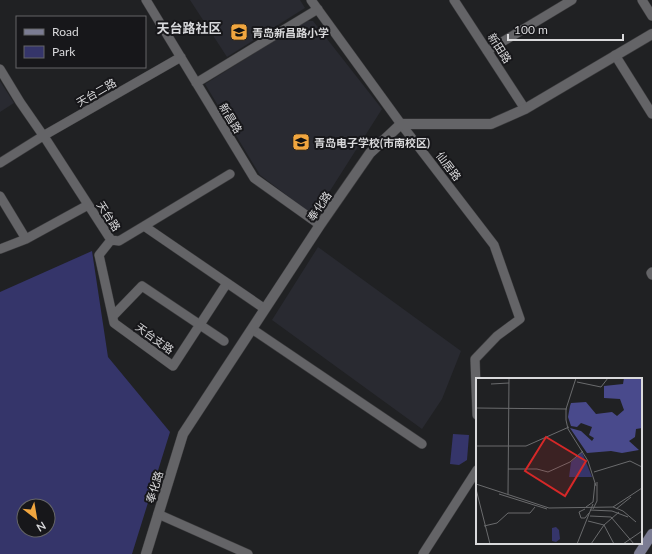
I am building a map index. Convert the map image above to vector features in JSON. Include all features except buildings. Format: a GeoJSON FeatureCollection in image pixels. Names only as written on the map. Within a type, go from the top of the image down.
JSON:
{"type":"FeatureCollection","features":[{"type":"Feature","properties":{"kind":"main road"},"geometry":{"type":"LineString","coordinates":[[639,554],[652,534]]}},
{"type":"Feature","properties":{"kind":"street","name":"新昌路"},"geometry":{"type":"LineString","coordinates":[[146,0],[254,178],[320,225]]}},
{"type":"Feature","properties":{"kind":"street","name":"仙居路"},"geometry":{"type":"LineString","coordinates":[[311,0],[401,124],[494,245],[520,319],[497,336],[475,359],[476,387]]}},
{"type":"Feature","properties":{"kind":"street","name":"新田路"},"geometry":{"type":"LineString","coordinates":[[454,0],[525,109]]}},
{"type":"Feature","properties":{"kind":"street"},"geometry":{"type":"LineString","coordinates":[[487,51],[572,0]]}},
{"type":"Feature","properties":{"kind":"street"},"geometry":{"type":"LineString","coordinates":[[642,0],[652,16]]}},
{"type":"Feature","properties":{"kind":"street"},"geometry":{"type":"LineString","coordinates":[[196,83],[318,9]]}},
{"type":"Feature","properties":{"kind":"street"},"geometry":{"type":"LineString","coordinates":[[401,124],[491,124],[525,109],[652,34]]}},
{"type":"Feature","properties":{"kind":"street"},"geometry":{"type":"LineString","coordinates":[[616,55],[652,114]]}},
{"type":"Feature","properties":{"kind":"street","name":"天台二路"},"geometry":{"type":"LineString","coordinates":[[0,163],[43,136],[180,57]]}},
{"type":"Feature","properties":{"kind":"street","name":"天台路"},"geometry":{"type":"LineString","coordinates":[[0,69],[111,240],[119,241],[230,174]]}},
{"type":"Feature","properties":{"kind":"street","name":"奉化路"},"geometry":{"type":"LineString","coordinates":[[146,554],[183,434],[320,225],[370,154],[401,124]]}},
{"type":"Feature","properties":{"kind":"street"},"geometry":{"type":"LineString","coordinates":[[0,196],[26,239]]}},
{"type":"Feature","properties":{"kind":"street"},"geometry":{"type":"LineString","coordinates":[[0,249],[26,239],[88,205]]}},
{"type":"Feature","properties":{"kind":"street"},"geometry":{"type":"LineString","coordinates":[[144,226],[265,309]]}},
{"type":"Feature","properties":{"kind":"street","name":"天台支路"},"geometry":{"type":"LineString","coordinates":[[111,240],[99,255],[114,323],[173,366],[227,283]]}},
{"type":"Feature","properties":{"kind":"street"},"geometry":{"type":"LineString","coordinates":[[112,316],[142,286],[224,341]]}},
{"type":"Feature","properties":{"kind":"street"},"geometry":{"type":"LineString","coordinates":[[252,329],[422,444]]}},
{"type":"Feature","properties":{"kind":"street"},"geometry":{"type":"LineString","coordinates":[[423,554],[476,472]]}},
{"type":"Feature","properties":{"kind":"street"},"geometry":{"type":"LineString","coordinates":[[158,514],[248,554]]}},
{"type":"Feature","properties":{"kind":"shaded area","name":"青岛新昌路小学"},"geometry":{"type":"Polygon","coordinates":[[[190,0],[300,0],[305,8],[227,57],[190,0]]]}},
{"type":"Feature","properties":{"kind":"shaded area","name":"青岛电子学校(市南校区)"},"geometry":{"type":"Polygon","coordinates":[[[306,21],[313,21],[382,109],[314,216],[260,175],[205,84],[306,21]]]}},
{"type":"Feature","properties":{"kind":"shaded area"},"geometry":{"type":"Polygon","coordinates":[[[0,81],[14,103],[0,112],[0,81]]]}},
{"type":"Feature","properties":{"kind":"shaded area"},"geometry":{"type":"Polygon","coordinates":[[[318,247],[461,351],[442,399],[422,429],[272,320],[318,247]]]}},
{"type":"Feature","properties":{"kind":"green space"},"geometry":{"type":"Polygon","coordinates":[[[92,251],[108,357],[170,432],[132,554],[0,554],[0,292],[92,251]]]}},
{"type":"Feature","properties":{"kind":"green space"},"geometry":{"type":"Polygon","coordinates":[[[453,434],[469,435],[467,460],[459,465],[450,464],[453,434]]]}},
{"type":"Feature","properties":{"kind":"place","name":"青岛新昌路小学"},"geometry":{"type":"Point","coordinates":[239,32]}},
{"type":"Feature","properties":{"kind":"place","name":"青岛电子学校(市南校区)"},"geometry":{"type":"Point","coordinates":[301,142]}},
{"type":"Feature","properties":{"kind":"district","name":"天台路社区"},"geometry":{"type":"Point","coordinates":[189,28]}}]}
